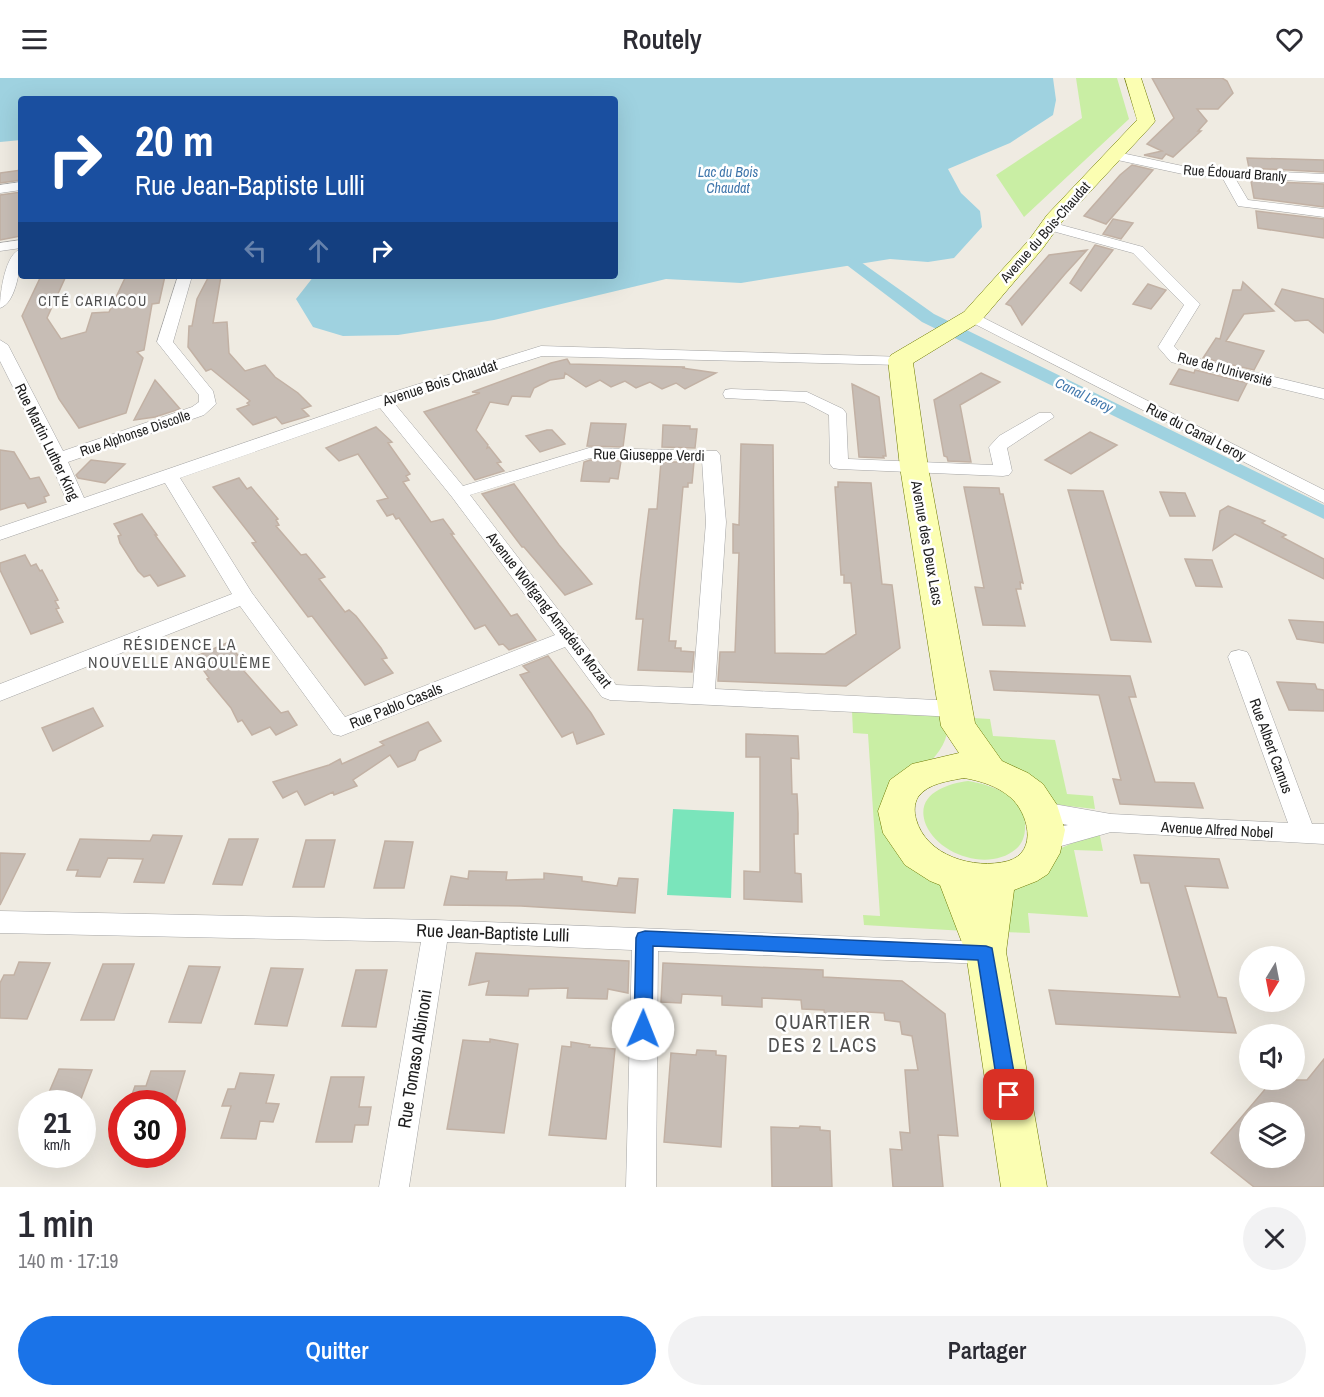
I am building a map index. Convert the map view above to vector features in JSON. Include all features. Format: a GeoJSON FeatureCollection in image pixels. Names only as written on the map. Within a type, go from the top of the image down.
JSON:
{"type":"FeatureCollection","features":[{"type":"Feature","properties":{"kind":"street","name":"Avenue du Bois-Chaudat"},"geometry":{"type":"LineString","coordinates":[[900,360],[972,317],[1112,155],[1146,121],[1133,78]]}},
{"type":"Feature","properties":{"kind":"street","name":"Rue Édouard Branly"},"geometry":{"type":"LineString","coordinates":[[1112,155],[1192,172],[1324,178]]}},
{"type":"Feature","properties":{"kind":"street"},"geometry":{"type":"LineString","coordinates":[[1227,175],[1243,203],[1324,213]]}},
{"type":"Feature","properties":{"kind":"street"},"geometry":{"type":"LineString","coordinates":[[0,189],[18,186]]}},
{"type":"Feature","properties":{"kind":"street","name":"Rue de l'Université"},"geometry":{"type":"LineString","coordinates":[[1050,226],[1138,250],[1158,268],[1192,304],[1166,347],[1177,358],[1324,394]]}},
{"type":"Feature","properties":{"kind":"street"},"geometry":{"type":"LineString","coordinates":[[0,247],[18,244]]}},
{"type":"Feature","properties":{"kind":"street"},"geometry":{"type":"LineString","coordinates":[[0,303],[18,260]]}},
{"type":"Feature","properties":{"kind":"street","name":"Rue Alphonse Discolle"},"geometry":{"type":"LineString","coordinates":[[58,459],[198,411],[208,404],[207,395],[165,342],[184,279]]}},
{"type":"Feature","properties":{"kind":"street","name":"Rue du Canal Leroy"},"geometry":{"type":"LineString","coordinates":[[972,317],[1324,497]]}},
{"type":"Feature","properties":{"kind":"street","name":"Rue Martin Luther King"},"geometry":{"type":"LineString","coordinates":[[0,345],[58,459],[78,506]]}},
{"type":"Feature","properties":{"kind":"street","name":"Avenue Bois Chaudat"},"geometry":{"type":"LineString","coordinates":[[0,534],[382,401],[541,351],[900,360]]}},
{"type":"Feature","properties":{"kind":"street","name":"Avenue des Deux Lacs"},"geometry":{"type":"LineString","coordinates":[[900,360],[914,467],[957,718],[989,770]]}},
{"type":"Feature","properties":{"kind":"street"},"geometry":{"type":"LineString","coordinates":[[731,394],[807,397],[837,413],[839,464],[1003,471],[998,447],[1005,440],[1045,417]]}},
{"type":"Feature","properties":{"kind":"street","name":"Avenue Wolfgang Amadéus Mozart"},"geometry":{"type":"LineString","coordinates":[[382,401],[459,493],[610,692],[703,697],[957,718]]}},
{"type":"Feature","properties":{"kind":"street","name":"Rue Giuseppe Verdi"},"geometry":{"type":"LineString","coordinates":[[459,493],[589,453],[711,455],[716,522],[703,697]]}},
{"type":"Feature","properties":{"kind":"street","name":"Rue Pablo Casals"},"geometry":{"type":"LineString","coordinates":[[170,476],[244,597],[342,728],[567,638]]}},
{"type":"Feature","properties":{"kind":"street"},"geometry":{"type":"LineString","coordinates":[[0,693],[244,597]]}},
{"type":"Feature","properties":{"kind":"street","name":"Rue Albert Camus"},"geometry":{"type":"LineString","coordinates":[[1239,657],[1314,834]]}},
{"type":"Feature","properties":{"kind":"street"},"geometry":{"type":"LineString","coordinates":[[940,766],[957,718]]}},
{"type":"Feature","properties":{"kind":"street"},"geometry":{"type":"LineString","coordinates":[[964,765],[989,770],[1011,779],[1030,794],[1044,826],[1041,855],[1030,867],[1015,875],[996,880],[956,876],[933,867],[914,852],[901,836],[895,817],[897,800],[906,784],[921,773],[940,766],[964,765]]}},
{"type":"Feature","properties":{"kind":"street","name":"Avenue Alfred Nobel"},"geometry":{"type":"LineString","coordinates":[[1044,826],[1111,823],[1314,834]]}},
{"type":"Feature","properties":{"kind":"street"},"geometry":{"type":"LineString","coordinates":[[956,876],[986,953],[1024,1187]]}},
{"type":"Feature","properties":{"kind":"street"},"geometry":{"type":"LineString","coordinates":[[986,953],[996,880]]}},
{"type":"Feature","properties":{"kind":"street","name":"Rue Jean-Baptiste Lulli"},"geometry":{"type":"LineString","coordinates":[[0,922],[436,931],[986,953]]}},
{"type":"Feature","properties":{"kind":"street","name":"Rue Tomaso Albinoni"},"geometry":{"type":"LineString","coordinates":[[394,1187],[436,931]]}},
{"type":"Feature","properties":{"kind":"street"},"geometry":{"type":"LineString","coordinates":[[641,1187],[645,938]]}},
{"type":"Feature","properties":{"kind":"green space"},"geometry":{"type":"Polygon","coordinates":[[[1076,78],[1117,78],[1129,119],[1024,217],[996,175],[1082,118],[1076,78]]]}},
{"type":"Feature","properties":{"kind":"green space"},"geometry":{"type":"Polygon","coordinates":[[[852,711],[948,716],[948,730],[938,752],[921,770],[889,793],[947,879],[965,931],[864,925],[863,915],[880,916],[868,734],[853,733],[852,711]]]}},
{"type":"Feature","properties":{"kind":"green space"},"geometry":{"type":"Polygon","coordinates":[[[973,718],[990,719],[993,736],[1055,740],[1067,794],[1093,796],[1095,809],[1050,804],[994,762],[973,718]]]}},
{"type":"Feature","properties":{"kind":"green space"},"geometry":{"type":"Polygon","coordinates":[[[968,781],[998,789],[1007,794],[1020,808],[1024,817],[1024,837],[1016,849],[1005,856],[979,859],[953,852],[932,836],[926,825],[923,815],[928,799],[941,788],[968,781]]]}},
{"type":"Feature","properties":{"kind":"green space"},"geometry":{"type":"Polygon","coordinates":[[[673,809],[734,812],[731,898],[667,895],[673,809]]]}},
{"type":"Feature","properties":{"kind":"green space"},"geometry":{"type":"Polygon","coordinates":[[[1099,831],[1103,851],[1074,850],[1088,917],[1028,913],[1030,933],[1001,932],[1011,884],[1057,850],[1099,831]]]}},
{"type":"Feature","properties":{"kind":"water","name":"Lac du Bois Chaudat"},"geometry":{"type":"Polygon","coordinates":[[[0,78],[1053,78],[1056,100],[1053,115],[1010,143],[948,169],[961,193],[980,211],[982,227],[954,258],[928,262],[890,259],[741,283],[666,279],[494,320],[398,335],[343,336],[313,327],[296,299],[312,279],[618,279],[618,96],[18,96],[18,140],[0,142],[0,78]]]}},
{"type":"Feature","properties":{"kind":"building"},"geometry":{"type":"Polygon","coordinates":[[[1152,78],[1222,78],[1227,81],[1233,93],[1218,109],[1197,109],[1207,121],[1198,131],[1201,131],[1173,157],[1166,154],[1162,159],[1144,155],[1162,151],[1147,144],[1174,118],[1152,78]]]}},
{"type":"Feature","properties":{"kind":"building"},"geometry":{"type":"Polygon","coordinates":[[[1247,158],[1324,160],[1324,172],[1249,168],[1247,158]]]}},
{"type":"Feature","properties":{"kind":"building"},"geometry":{"type":"Polygon","coordinates":[[[1132,165],[1153,170],[1106,224],[1084,216],[1120,175],[1132,165]]]}},
{"type":"Feature","properties":{"kind":"building"},"geometry":{"type":"Polygon","coordinates":[[[18,170],[18,180],[0,183],[0,173],[18,170]]]}},
{"type":"Feature","properties":{"kind":"building"},"geometry":{"type":"Polygon","coordinates":[[[1251,181],[1324,184],[1324,207],[1254,198],[1251,181]]]}},
{"type":"Feature","properties":{"kind":"building"},"geometry":{"type":"Polygon","coordinates":[[[18,192],[18,237],[0,240],[0,195],[18,192]]]}},
{"type":"Feature","properties":{"kind":"building"},"geometry":{"type":"Polygon","coordinates":[[[1256,211],[1324,219],[1324,238],[1258,228],[1256,211]]]}},
{"type":"Feature","properties":{"kind":"building"},"geometry":{"type":"Polygon","coordinates":[[[1113,219],[1133,223],[1121,239],[1103,234],[1113,219]]]}},
{"type":"Feature","properties":{"kind":"building"},"geometry":{"type":"Polygon","coordinates":[[[1095,245],[1113,250],[1081,291],[1070,283],[1095,245]]]}},
{"type":"Feature","properties":{"kind":"building"},"geometry":{"type":"Polygon","coordinates":[[[1087,250],[1022,325],[1011,306],[1006,304],[1049,255],[1087,250]]]}},
{"type":"Feature","properties":{"kind":"building"},"geometry":{"type":"Polygon","coordinates":[[[40,279],[65,279],[47,318],[61,339],[86,332],[92,313],[109,312],[125,279],[164,279],[159,303],[152,304],[144,350],[137,352],[143,358],[126,413],[79,428],[59,399],[22,316],[40,279]]]}},
{"type":"Feature","properties":{"kind":"building"},"geometry":{"type":"Polygon","coordinates":[[[207,279],[220,279],[213,323],[227,322],[229,353],[245,371],[265,365],[275,377],[298,393],[311,406],[302,409],[309,416],[282,424],[276,417],[253,425],[237,409],[249,405],[247,403],[250,401],[211,369],[206,371],[188,347],[189,326],[192,326],[197,299],[207,279]]]}},
{"type":"Feature","properties":{"kind":"building"},"geometry":{"type":"Polygon","coordinates":[[[1243,282],[1274,311],[1244,314],[1226,341],[1264,351],[1254,370],[1203,358],[1216,338],[1220,339],[1233,290],[1241,290],[1243,282]]]}},
{"type":"Feature","properties":{"kind":"building"},"geometry":{"type":"Polygon","coordinates":[[[1148,284],[1166,290],[1151,309],[1133,304],[1148,284]]]}},
{"type":"Feature","properties":{"kind":"building"},"geometry":{"type":"Polygon","coordinates":[[[1282,289],[1324,299],[1324,333],[1308,320],[1295,321],[1275,304],[1282,289]]]}},
{"type":"Feature","properties":{"kind":"building"},"geometry":{"type":"Polygon","coordinates":[[[567,359],[570,364],[685,367],[682,368],[716,373],[685,389],[676,383],[662,389],[650,382],[636,388],[625,381],[611,387],[600,380],[586,387],[565,373],[564,378],[550,380],[534,388],[530,397],[512,396],[508,405],[490,402],[476,430],[488,445],[487,448],[489,447],[501,462],[497,463],[504,471],[475,480],[424,412],[480,393],[472,392],[567,359]]]}},
{"type":"Feature","properties":{"kind":"building"},"geometry":{"type":"Polygon","coordinates":[[[1179,369],[1194,373],[1195,370],[1247,383],[1238,401],[1170,384],[1179,369]]]}},
{"type":"Feature","properties":{"kind":"building"},"geometry":{"type":"Polygon","coordinates":[[[981,373],[1000,382],[960,405],[971,462],[948,461],[944,456],[934,400],[981,373]]]}},
{"type":"Feature","properties":{"kind":"building"},"geometry":{"type":"Polygon","coordinates":[[[155,380],[180,409],[155,417],[134,420],[155,380]]]}},
{"type":"Feature","properties":{"kind":"building"},"geometry":{"type":"Polygon","coordinates":[[[852,384],[879,397],[886,456],[883,456],[884,458],[859,457],[852,384]]]}},
{"type":"Feature","properties":{"kind":"building"},"geometry":{"type":"Polygon","coordinates":[[[591,423],[626,424],[623,447],[587,446],[591,423]]]}},
{"type":"Feature","properties":{"kind":"building"},"geometry":{"type":"Polygon","coordinates":[[[663,425],[690,426],[690,429],[697,429],[695,448],[662,447],[663,425]]]}},
{"type":"Feature","properties":{"kind":"building"},"geometry":{"type":"Polygon","coordinates":[[[376,427],[392,442],[388,443],[410,474],[406,476],[409,480],[403,482],[431,522],[443,519],[454,534],[451,534],[511,616],[517,614],[536,640],[509,650],[503,644],[499,645],[485,625],[475,629],[399,518],[396,519],[393,514],[387,516],[377,501],[388,498],[358,454],[339,461],[326,448],[376,427]]]}},
{"type":"Feature","properties":{"kind":"building"},"geometry":{"type":"Polygon","coordinates":[[[552,430],[565,444],[540,452],[526,436],[552,430]]]}},
{"type":"Feature","properties":{"kind":"building"},"geometry":{"type":"Polygon","coordinates":[[[1090,432],[1117,445],[1071,474],[1045,460],[1090,432]]]}},
{"type":"Feature","properties":{"kind":"building"},"geometry":{"type":"Polygon","coordinates":[[[741,444],[773,445],[775,653],[825,654],[856,634],[851,583],[844,583],[844,575],[841,575],[835,487],[838,487],[838,482],[871,483],[882,584],[892,585],[900,648],[846,686],[718,681],[720,652],[735,652],[739,553],[733,553],[733,524],[739,525],[741,444]]]}},
{"type":"Feature","properties":{"kind":"building"},"geometry":{"type":"Polygon","coordinates":[[[0,450],[14,452],[30,479],[39,477],[49,495],[44,497],[46,502],[28,508],[25,503],[0,510],[0,450]]]}},
{"type":"Feature","properties":{"kind":"building"},"geometry":{"type":"Polygon","coordinates":[[[91,460],[125,464],[105,483],[78,478],[76,475],[91,460]]]}},
{"type":"Feature","properties":{"kind":"building"},"geometry":{"type":"Polygon","coordinates":[[[590,460],[621,461],[618,479],[610,478],[609,482],[581,481],[584,462],[590,460]]]}},
{"type":"Feature","properties":{"kind":"building"},"geometry":{"type":"Polygon","coordinates":[[[661,462],[694,462],[692,483],[688,483],[688,487],[683,487],[669,641],[676,641],[675,648],[681,648],[681,651],[694,652],[692,672],[638,670],[643,619],[636,619],[640,581],[649,509],[657,509],[661,462]]]}},
{"type":"Feature","properties":{"kind":"building"},"geometry":{"type":"Polygon","coordinates":[[[239,478],[247,489],[251,487],[278,519],[276,520],[279,525],[276,526],[301,555],[306,554],[325,577],[319,579],[345,612],[349,610],[356,616],[381,648],[387,658],[382,659],[393,673],[365,685],[312,616],[308,617],[252,543],[256,542],[213,487],[239,478]]]}},
{"type":"Feature","properties":{"kind":"building"},"geometry":{"type":"Polygon","coordinates":[[[514,484],[559,545],[592,584],[565,595],[522,547],[482,494],[514,484]]]}},
{"type":"Feature","properties":{"kind":"building"},"geometry":{"type":"Polygon","coordinates":[[[964,487],[999,488],[1000,494],[1003,494],[1023,583],[1020,582],[1021,589],[1016,589],[1025,626],[983,625],[975,587],[984,588],[964,487]]]}},
{"type":"Feature","properties":{"kind":"building"},"geometry":{"type":"Polygon","coordinates":[[[1068,490],[1103,491],[1151,642],[1111,640],[1068,490]]]}},
{"type":"Feature","properties":{"kind":"building"},"geometry":{"type":"Polygon","coordinates":[[[1160,492],[1185,493],[1195,516],[1170,516],[1160,492]]]}},
{"type":"Feature","properties":{"kind":"building"},"geometry":{"type":"Polygon","coordinates":[[[1228,506],[1265,521],[1262,523],[1286,535],[1282,537],[1324,559],[1324,579],[1235,534],[1213,550],[1220,511],[1228,506]]]}},
{"type":"Feature","properties":{"kind":"building"},"geometry":{"type":"Polygon","coordinates":[[[142,514],[185,576],[158,586],[150,575],[144,577],[138,571],[120,543],[118,536],[121,535],[114,524],[142,514]]]}},
{"type":"Feature","properties":{"kind":"building"},"geometry":{"type":"Polygon","coordinates":[[[25,555],[31,566],[36,564],[40,571],[42,570],[58,600],[55,601],[59,608],[56,609],[63,622],[31,634],[0,570],[0,563],[25,555]]]}},
{"type":"Feature","properties":{"kind":"building"},"geometry":{"type":"Polygon","coordinates":[[[1185,559],[1212,560],[1222,587],[1196,586],[1185,559]]]}},
{"type":"Feature","properties":{"kind":"building"},"geometry":{"type":"Polygon","coordinates":[[[1289,620],[1324,622],[1324,643],[1297,639],[1289,620]]]}},
{"type":"Feature","properties":{"kind":"building"},"geometry":{"type":"Polygon","coordinates":[[[229,642],[247,669],[244,671],[281,713],[288,711],[297,725],[276,735],[270,727],[252,735],[242,720],[238,722],[231,708],[207,679],[209,678],[204,671],[209,668],[199,655],[229,642]]]}},
{"type":"Feature","properties":{"kind":"building"},"geometry":{"type":"Polygon","coordinates":[[[548,656],[604,734],[577,744],[573,732],[562,737],[520,675],[529,672],[523,666],[548,656]]]}},
{"type":"Feature","properties":{"kind":"building"},"geometry":{"type":"Polygon","coordinates":[[[990,671],[1130,676],[1136,697],[1129,697],[1155,782],[1194,783],[1203,808],[1120,804],[1113,779],[1121,780],[1099,695],[994,690],[990,671]]]}},
{"type":"Feature","properties":{"kind":"building"},"geometry":{"type":"Polygon","coordinates":[[[1277,682],[1315,684],[1317,689],[1324,690],[1324,711],[1289,710],[1277,682]]]}},
{"type":"Feature","properties":{"kind":"building"},"geometry":{"type":"Polygon","coordinates":[[[93,708],[103,726],[53,751],[42,728],[93,708]]]}},
{"type":"Feature","properties":{"kind":"building"},"geometry":{"type":"Polygon","coordinates":[[[428,722],[441,741],[419,751],[415,760],[398,767],[390,755],[353,780],[357,786],[334,795],[333,792],[305,805],[297,791],[283,798],[273,782],[329,765],[340,759],[342,764],[384,745],[380,742],[428,722]]]}},
{"type":"Feature","properties":{"kind":"building"},"geometry":{"type":"Polygon","coordinates":[[[746,734],[798,736],[799,759],[791,758],[792,794],[797,794],[798,813],[798,834],[794,834],[795,873],[801,874],[802,902],[744,899],[744,871],[760,872],[760,757],[746,757],[746,734]]]}},
{"type":"Feature","properties":{"kind":"building"},"geometry":{"type":"Polygon","coordinates":[[[153,835],[182,836],[164,883],[134,882],[143,859],[108,858],[100,877],[76,876],[78,870],[67,870],[80,839],[150,841],[153,835]]]}},
{"type":"Feature","properties":{"kind":"building"},"geometry":{"type":"Polygon","coordinates":[[[229,839],[258,839],[242,885],[213,884],[229,839]]]}},
{"type":"Feature","properties":{"kind":"building"},"geometry":{"type":"Polygon","coordinates":[[[306,840],[335,840],[324,887],[293,887],[306,840]]]}},
{"type":"Feature","properties":{"kind":"building"},"geometry":{"type":"Polygon","coordinates":[[[385,841],[413,842],[404,888],[374,888],[385,841]]]}},
{"type":"Feature","properties":{"kind":"building"},"geometry":{"type":"Polygon","coordinates":[[[0,853],[25,854],[0,905],[0,853]]]}},
{"type":"Feature","properties":{"kind":"building"},"geometry":{"type":"Polygon","coordinates":[[[1134,855],[1219,859],[1228,888],[1185,886],[1218,997],[1226,998],[1236,1033],[1056,1024],[1049,990],[1180,997],[1149,883],[1141,883],[1134,855]]]}},
{"type":"Feature","properties":{"kind":"building"},"geometry":{"type":"Polygon","coordinates":[[[469,871],[507,872],[506,880],[544,879],[544,873],[582,877],[582,881],[617,886],[619,878],[638,879],[635,913],[521,906],[444,905],[451,876],[468,879],[469,871]]]}},
{"type":"Feature","properties":{"kind":"building"},"geometry":{"type":"Polygon","coordinates":[[[476,953],[629,961],[628,993],[608,989],[607,999],[567,998],[568,988],[529,989],[528,996],[486,995],[489,981],[469,985],[476,953]]]}},
{"type":"Feature","properties":{"kind":"building"},"geometry":{"type":"Polygon","coordinates":[[[19,962],[50,963],[27,1019],[0,1018],[0,983],[4,975],[14,975],[19,962]]]}},
{"type":"Feature","properties":{"kind":"building"},"geometry":{"type":"Polygon","coordinates":[[[663,963],[823,970],[823,977],[902,981],[945,1014],[958,1136],[938,1135],[943,1187],[893,1187],[890,1149],[902,1150],[900,1132],[910,1133],[905,1070],[918,1070],[912,1036],[902,1034],[900,1022],[885,1020],[884,1013],[867,1012],[847,1012],[848,1019],[825,1018],[824,1010],[802,1009],[801,1000],[762,998],[762,1007],[722,1005],[722,996],[682,994],[681,1003],[661,1002],[663,963]]]}},
{"type":"Feature","properties":{"kind":"building"},"geometry":{"type":"Polygon","coordinates":[[[103,964],[134,964],[114,1020],[81,1020],[103,964]]]}},
{"type":"Feature","properties":{"kind":"building"},"geometry":{"type":"Polygon","coordinates":[[[189,966],[220,967],[201,1023],[169,1022],[189,966]]]}},
{"type":"Feature","properties":{"kind":"building"},"geometry":{"type":"Polygon","coordinates":[[[271,968],[303,969],[287,1026],[255,1024],[271,968]]]}},
{"type":"Feature","properties":{"kind":"building"},"geometry":{"type":"Polygon","coordinates":[[[356,970],[387,970],[376,1027],[342,1026],[356,970]]]}},
{"type":"Feature","properties":{"kind":"building"},"geometry":{"type":"Polygon","coordinates":[[[490,1039],[518,1044],[504,1133],[447,1129],[463,1040],[490,1042],[490,1039]]]}},
{"type":"Feature","properties":{"kind":"building"},"geometry":{"type":"Polygon","coordinates":[[[571,1042],[590,1045],[589,1047],[615,1049],[606,1139],[549,1135],[562,1046],[571,1047],[571,1042]]]}},
{"type":"Feature","properties":{"kind":"building"},"geometry":{"type":"Polygon","coordinates":[[[697,1050],[716,1051],[716,1055],[726,1056],[721,1147],[664,1142],[671,1053],[696,1055],[697,1050]]]}},
{"type":"Feature","properties":{"kind":"building"},"geometry":{"type":"Polygon","coordinates":[[[1324,1059],[1324,1187],[1254,1187],[1211,1153],[1239,1120],[1239,1168],[1305,1168],[1305,1102],[1254,1102],[1265,1090],[1305,1090],[1305,1080],[1324,1059]]]}},
{"type":"Feature","properties":{"kind":"building"},"geometry":{"type":"Polygon","coordinates":[[[59,1069],[92,1070],[84,1090],[50,1090],[59,1069]]]}},
{"type":"Feature","properties":{"kind":"building"},"geometry":{"type":"Polygon","coordinates":[[[151,1071],[185,1071],[179,1090],[134,1090],[135,1086],[146,1086],[151,1071]]]}},
{"type":"Feature","properties":{"kind":"building"},"geometry":{"type":"Polygon","coordinates":[[[240,1073],[274,1075],[266,1103],[279,1104],[273,1122],[260,1121],[256,1139],[221,1138],[231,1106],[222,1106],[228,1089],[235,1089],[240,1073]]]}},
{"type":"Feature","properties":{"kind":"building"},"geometry":{"type":"Polygon","coordinates":[[[331,1077],[364,1077],[359,1107],[371,1107],[368,1125],[355,1125],[352,1142],[316,1142],[331,1077]]]}},
{"type":"Feature","properties":{"kind":"building"},"geometry":{"type":"Polygon","coordinates":[[[800,1126],[820,1127],[820,1130],[830,1131],[832,1187],[772,1187],[771,1127],[799,1128],[800,1126]]]}},
{"type":"Feature","properties":{"kind":"waterway","name":"Canal Leroy"},"geometry":{"type":"LineString","coordinates":[[853,263],[928,318],[1324,513]]}},
{"type":"Feature","properties":{"kind":"district","name":"CITÉ CARIACOU"},"geometry":{"type":"Point","coordinates":[93,301]}},
{"type":"Feature","properties":{"kind":"district","name":"RÉSIDENCE LA NOUVELLE ANGOULÈME"},"geometry":{"type":"Point","coordinates":[180,653]}},
{"type":"Feature","properties":{"kind":"district","name":"QUARTIER DES 2 LACS"},"geometry":{"type":"Point","coordinates":[823,1034]}},
{"type":"Feature","properties":{"kind":"route"},"geometry":{"type":"LineString","coordinates":[[643,1029],[645,938],[986,953],[1009,1095]]}}]}
